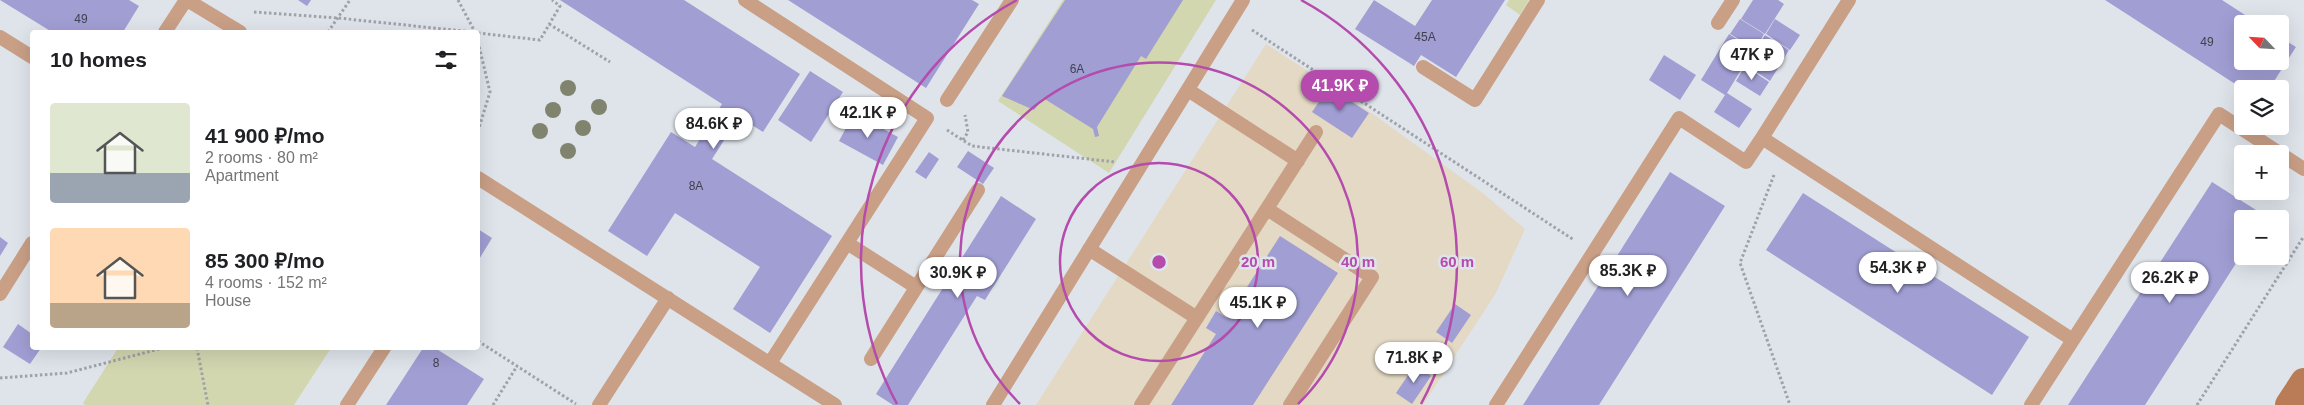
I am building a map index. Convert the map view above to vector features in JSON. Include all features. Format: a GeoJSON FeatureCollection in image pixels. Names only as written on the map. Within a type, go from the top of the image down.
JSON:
{"type":"FeatureCollection","features":[{"type":"Feature","properties":{"kind":"street"},"geometry":{"type":"LineString","coordinates":[[2289,405],[2304,382]]}},
{"type":"Feature","properties":{"kind":"lane"},"geometry":{"type":"LineString","coordinates":[[166,30],[186,0],[237,30]]}},
{"type":"Feature","properties":{"kind":"lane"},"geometry":{"type":"LineString","coordinates":[[745,0],[928,118],[770,363]]}},
{"type":"Feature","properties":{"kind":"lane"},"geometry":{"type":"LineString","coordinates":[[947,100],[1012,0]]}},
{"type":"Feature","properties":{"kind":"lane"},"geometry":{"type":"LineString","coordinates":[[993,405],[1243,0]]}},
{"type":"Feature","properties":{"kind":"lane"},"geometry":{"type":"LineString","coordinates":[[1423,67],[1476,100],[1538,0]]}},
{"type":"Feature","properties":{"kind":"lane"},"geometry":{"type":"LineString","coordinates":[[1718,23],[1732,0]]}},
{"type":"Feature","properties":{"kind":"lane"},"geometry":{"type":"LineString","coordinates":[[1496,405],[1679,118],[1746,162],[1849,0]]}},
{"type":"Feature","properties":{"kind":"lane"},"geometry":{"type":"LineString","coordinates":[[0,37],[30,56]]}},
{"type":"Feature","properties":{"kind":"lane"},"geometry":{"type":"LineString","coordinates":[[1188,90],[1298,161]]}},
{"type":"Feature","properties":{"kind":"lane"},"geometry":{"type":"LineString","coordinates":[[2031,405],[2219,114],[2304,169]]}},
{"type":"Feature","properties":{"kind":"lane"},"geometry":{"type":"LineString","coordinates":[[1141,405],[1316,132]]}},
{"type":"Feature","properties":{"kind":"lane"},"geometry":{"type":"LineString","coordinates":[[1762,138],[2073,340]]}},
{"type":"Feature","properties":{"kind":"lane"},"geometry":{"type":"LineString","coordinates":[[480,179],[835,405]]}},
{"type":"Feature","properties":{"kind":"lane"},"geometry":{"type":"LineString","coordinates":[[871,359],[978,190]]}},
{"type":"Feature","properties":{"kind":"lane"},"geometry":{"type":"LineString","coordinates":[[1267,209],[1372,277],[1290,405]]}},
{"type":"Feature","properties":{"kind":"lane"},"geometry":{"type":"LineString","coordinates":[[847,243],[916,288]]}},
{"type":"Feature","properties":{"kind":"lane"},"geometry":{"type":"LineString","coordinates":[[0,294],[30,245]]}},
{"type":"Feature","properties":{"kind":"lane"},"geometry":{"type":"LineString","coordinates":[[1089,250],[1197,318]]}},
{"type":"Feature","properties":{"kind":"lane"},"geometry":{"type":"LineString","coordinates":[[599,405],[668,298]]}},
{"type":"Feature","properties":{"kind":"lane"},"geometry":{"type":"LineString","coordinates":[[347,405],[383,350]]}},
{"type":"Feature","properties":{"kind":"path"},"geometry":{"type":"LineString","coordinates":[[329,30],[350,0]]}},
{"type":"Feature","properties":{"kind":"path"},"geometry":{"type":"LineString","coordinates":[[458,0],[473,30]]}},
{"type":"Feature","properties":{"kind":"path"},"geometry":{"type":"LineString","coordinates":[[480,34],[540,40],[560,6],[552,0]]}},
{"type":"Feature","properties":{"kind":"path"},"geometry":{"type":"LineString","coordinates":[[250,12],[338,18],[448,30]]}},
{"type":"Feature","properties":{"kind":"path"},"geometry":{"type":"LineString","coordinates":[[1233,17],[1593,252]]}},
{"type":"Feature","properties":{"kind":"path"},"geometry":{"type":"LineString","coordinates":[[549,24],[610,62]]}},
{"type":"Feature","properties":{"kind":"path"},"geometry":{"type":"LineString","coordinates":[[480,50],[490,92],[480,124]]}},
{"type":"Feature","properties":{"kind":"path"},"geometry":{"type":"LineString","coordinates":[[928,118],[972,146],[1116,162],[1135,175]]}},
{"type":"Feature","properties":{"kind":"path"},"geometry":{"type":"LineString","coordinates":[[1783,152],[1740,263],[1790,405]]}},
{"type":"Feature","properties":{"kind":"path"},"geometry":{"type":"LineString","coordinates":[[2197,405],[2304,236]]}},
{"type":"Feature","properties":{"kind":"path"},"geometry":{"type":"LineString","coordinates":[[480,342],[578,405]]}},
{"type":"Feature","properties":{"kind":"path"},"geometry":{"type":"LineString","coordinates":[[0,378],[67,373],[155,350]]}},
{"type":"Feature","properties":{"kind":"path"},"geometry":{"type":"LineString","coordinates":[[197,350],[208,405]]}},
{"type":"Feature","properties":{"kind":"path"},"geometry":{"type":"LineString","coordinates":[[493,405],[517,366]]}},
{"type":"Feature","properties":{"kind":"shaded area"},"geometry":{"type":"Polygon","coordinates":[[[1266,44],[1370,112],[1484,194],[1525,229],[1496,293],[1423,405],[1036,405],[1266,44]]]}},
{"type":"Feature","properties":{"kind":"green space"},"geometry":{"type":"Polygon","coordinates":[[[1063,0],[1216,0],[1109,173],[998,101],[1063,0]]]}},
{"type":"Feature","properties":{"kind":"green space"},"geometry":{"type":"Polygon","coordinates":[[[1509,0],[1529,0],[1520,15],[1506,5],[1509,0]]]}},
{"type":"Feature","properties":{"kind":"green space"},"geometry":{"type":"Polygon","coordinates":[[[117,350],[330,350],[294,405],[85,405],[83,403],[117,350]]]}},
{"type":"Feature","properties":{"kind":"building"},"geometry":{"type":"Polygon","coordinates":[[[0,0],[129,0],[139,6],[124,30],[49,30],[0,0]]]}},
{"type":"Feature","properties":{"kind":"building"},"geometry":{"type":"Polygon","coordinates":[[[298,0],[311,0],[307,6],[298,0]]]}},
{"type":"Feature","properties":{"kind":"building"},"geometry":{"type":"Polygon","coordinates":[[[560,0],[684,0],[800,74],[763,132],[739,117],[712,159],[832,236],[770,333],[733,309],[760,267],[675,213],[647,256],[608,231],[671,132],[695,147],[722,104],[560,0]]]}},
{"type":"Feature","properties":{"kind":"building"},"geometry":{"type":"Polygon","coordinates":[[[788,0],[972,0],[979,4],[926,88],[788,0]]]}},
{"type":"Feature","properties":{"kind":"building"},"geometry":{"type":"Polygon","coordinates":[[[1065,0],[1183,0],[1146,59],[1141,56],[1097,127],[1099,136],[1095,137],[1093,129],[1043,98],[1034,110],[1002,96],[1065,0]]]}},
{"type":"Feature","properties":{"kind":"building"},"geometry":{"type":"Polygon","coordinates":[[[1374,0],[1415,26],[1432,0],[1505,0],[1456,77],[1421,55],[1414,66],[1355,29],[1374,0]]]}},
{"type":"Feature","properties":{"kind":"building"},"geometry":{"type":"Polygon","coordinates":[[[1753,0],[1778,0],[1784,4],[1765,34],[1741,19],[1753,0]]]}},
{"type":"Feature","properties":{"kind":"building"},"geometry":{"type":"Polygon","coordinates":[[[2105,0],[2222,0],[2245,15],[2234,15],[2234,70],[2281,70],[2275,80],[2234,80],[2234,83],[2105,0]]]}},
{"type":"Feature","properties":{"kind":"building"},"geometry":{"type":"Polygon","coordinates":[[[1740,19],[1764,34],[1755,49],[1730,34],[1740,19]]]}},
{"type":"Feature","properties":{"kind":"building"},"geometry":{"type":"Polygon","coordinates":[[[1775,19],[1800,35],[1790,50],[1766,34],[1775,19]]]}},
{"type":"Feature","properties":{"kind":"building"},"geometry":{"type":"Polygon","coordinates":[[[1729,34],[1753,50],[1727,93],[1752,109],[1739,128],[1714,112],[1725,95],[1701,80],[1729,34]]]}},
{"type":"Feature","properties":{"kind":"building"},"geometry":{"type":"Polygon","coordinates":[[[1765,35],[1789,50],[1770,81],[1746,65],[1765,35]]]}},
{"type":"Feature","properties":{"kind":"building"},"geometry":{"type":"Polygon","coordinates":[[[2289,43],[2296,47],[2289,58],[2289,43]]]}},
{"type":"Feature","properties":{"kind":"building"},"geometry":{"type":"Polygon","coordinates":[[[1664,55],[1696,75],[1680,100],[1649,80],[1664,55]]]}},
{"type":"Feature","properties":{"kind":"building"},"geometry":{"type":"Polygon","coordinates":[[[1745,66],[1769,82],[1760,96],[1736,81],[1745,66]]]}},
{"type":"Feature","properties":{"kind":"building"},"geometry":{"type":"Polygon","coordinates":[[[810,71],[843,92],[811,142],[778,120],[810,71]]]}},
{"type":"Feature","properties":{"kind":"building"},"geometry":{"type":"Polygon","coordinates":[[[1329,87],[1369,113],[1352,138],[1312,112],[1329,87]]]}},
{"type":"Feature","properties":{"kind":"building"},"geometry":{"type":"Polygon","coordinates":[[[854,113],[898,137],[883,165],[839,141],[854,113]]]}},
{"type":"Feature","properties":{"kind":"building"},"geometry":{"type":"Polygon","coordinates":[[[968,151],[994,168],[983,184],[957,167],[968,151]]]}},
{"type":"Feature","properties":{"kind":"building"},"geometry":{"type":"Polygon","coordinates":[[[929,152],[939,159],[926,179],[915,172],[929,152]]]}},
{"type":"Feature","properties":{"kind":"building"},"geometry":{"type":"Polygon","coordinates":[[[1670,172],[1725,206],[1599,405],[1523,405],[1670,172]]]}},
{"type":"Feature","properties":{"kind":"building"},"geometry":{"type":"Polygon","coordinates":[[[2212,182],[2234,196],[2234,200],[2240,200],[2256,210],[2234,210],[2235,265],[2145,405],[2068,405],[2212,182]]]}},
{"type":"Feature","properties":{"kind":"building"},"geometry":{"type":"Polygon","coordinates":[[[1803,193],[2029,337],[1992,395],[1766,250],[1803,193]]]}},
{"type":"Feature","properties":{"kind":"building"},"geometry":{"type":"Polygon","coordinates":[[[1001,196],[1036,219],[985,300],[977,296],[908,405],[893,405],[876,394],[1001,196]]]}},
{"type":"Feature","properties":{"kind":"building"},"geometry":{"type":"Polygon","coordinates":[[[480,230],[492,238],[480,258],[480,230]]]}},
{"type":"Feature","properties":{"kind":"building"},"geometry":{"type":"Polygon","coordinates":[[[1280,236],[1338,273],[1253,405],[1171,405],[1216,334],[1206,328],[1216,311],[1227,318],[1280,236]]]}},
{"type":"Feature","properties":{"kind":"building"},"geometry":{"type":"Polygon","coordinates":[[[0,237],[8,243],[0,256],[0,237]]]}},
{"type":"Feature","properties":{"kind":"building"},"geometry":{"type":"Polygon","coordinates":[[[1455,304],[1471,315],[1452,343],[1436,332],[1455,304]]]}},
{"type":"Feature","properties":{"kind":"building"},"geometry":{"type":"Polygon","coordinates":[[[18,324],[30,333],[30,350],[40,350],[30,364],[3,347],[18,324]]]}},
{"type":"Feature","properties":{"kind":"building"},"geometry":{"type":"Polygon","coordinates":[[[422,350],[438,350],[484,379],[467,405],[386,405],[422,350]]]}},
{"type":"Feature","properties":{"kind":"building"},"geometry":{"type":"Polygon","coordinates":[[[1415,365],[1431,376],[1412,404],[1396,393],[1415,365]]]}}]}
